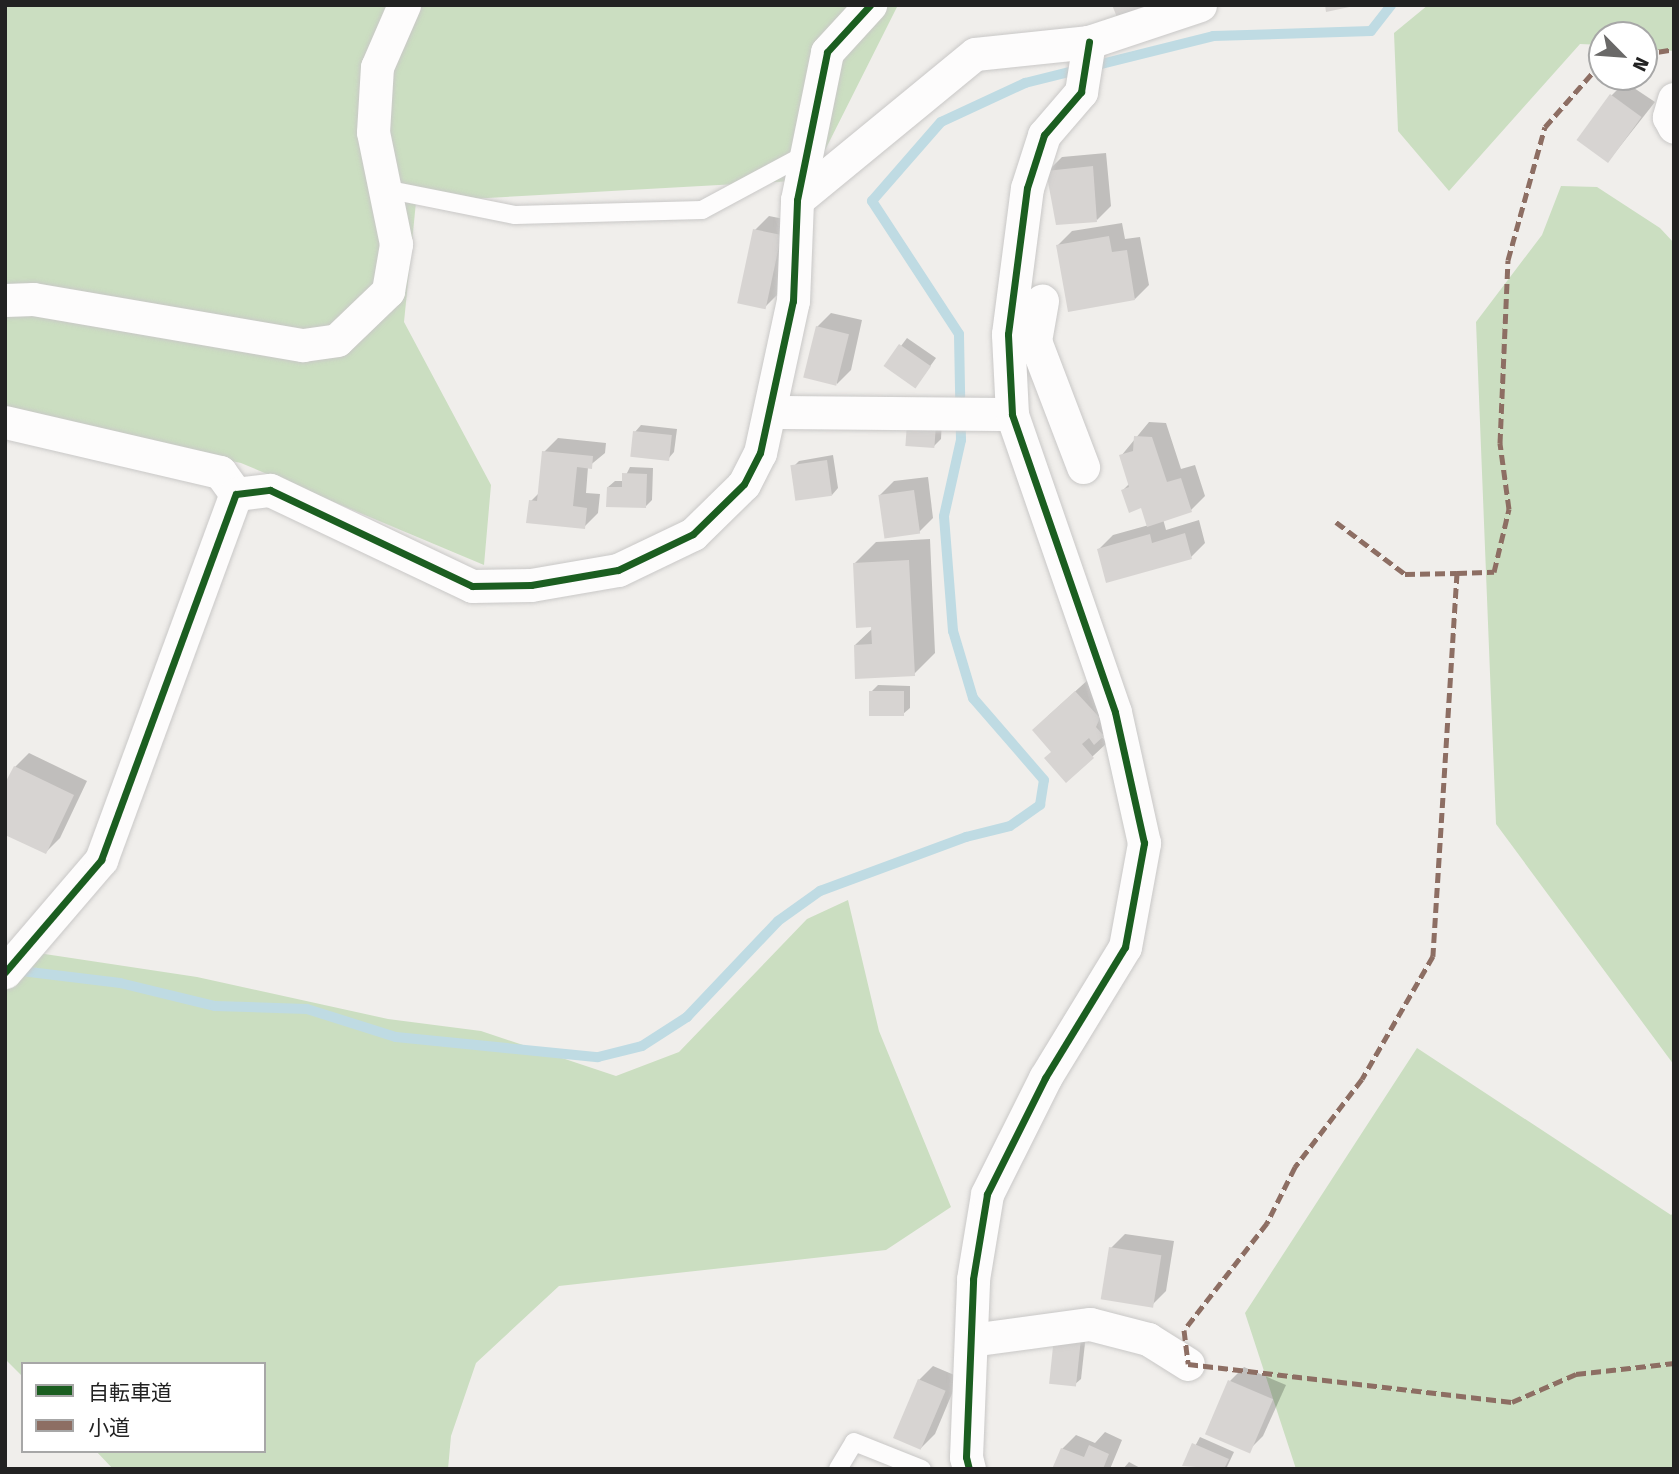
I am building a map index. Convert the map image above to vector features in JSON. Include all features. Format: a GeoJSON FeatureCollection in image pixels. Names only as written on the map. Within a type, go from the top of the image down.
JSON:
{"type":"FeatureCollection","features":[{"type":"Feature","properties":{"kind":"street"},"geometry":{"type":"LineString","coordinates":[[5,300],[33,299],[303,345],[337,340],[388,291],[396,244],[373,132],[377,67],[404,5]]}},
{"type":"Feature","properties":{"kind":"street"},"geometry":{"type":"LineString","coordinates":[[236,494],[271,490],[472,586],[531,585],[618,570],[693,534],[744,484],[760,453],[793,302],[797,200],[827,52],[870,5]]}},
{"type":"Feature","properties":{"kind":"street"},"geometry":{"type":"LineString","coordinates":[[797,200],[975,54],[1087,48],[1200,5]]}},
{"type":"Feature","properties":{"kind":"street"},"geometry":{"type":"LineString","coordinates":[[1083,467],[1022,347],[1027,188],[1044,135],[1080,92],[1087,48]]}},
{"type":"Feature","properties":{"kind":"street"},"geometry":{"type":"LineString","coordinates":[[1674,99],[1669,117],[1674,127]]}},
{"type":"Feature","properties":{"kind":"street"},"geometry":{"type":"LineString","coordinates":[[969,1469],[973,1279],[986,1194],[1045,1078],[1125,947],[1144,843],[1115,712],[1000,414],[1022,347],[1042,301]]}},
{"type":"Feature","properties":{"kind":"street"},"geometry":{"type":"LineString","coordinates":[[770,412],[1000,414]]}},
{"type":"Feature","properties":{"kind":"street"},"geometry":{"type":"LineString","coordinates":[[5,422],[220,472],[236,494]]}},
{"type":"Feature","properties":{"kind":"street"},"geometry":{"type":"LineString","coordinates":[[5,972],[39,937],[102,860],[236,494]]}},
{"type":"Feature","properties":{"kind":"street"},"geometry":{"type":"LineString","coordinates":[[971,1340],[1090,1324],[1148,1339],[1188,1364]]}},
{"type":"Feature","properties":{"kind":"lane"},"geometry":{"type":"LineString","coordinates":[[385,189],[515,215],[702,210],[806,154]]}},
{"type":"Feature","properties":{"kind":"lane"},"geometry":{"type":"LineString","coordinates":[[838,1469],[854,1442],[922,1469]]}},
{"type":"Feature","properties":{"kind":"green space"},"geometry":{"type":"Polygon","coordinates":[[[5,5],[898,5],[810,180],[416,202],[404,322],[491,485],[484,565],[241,463],[5,412],[5,5]]]}},
{"type":"Feature","properties":{"kind":"green space"},"geometry":{"type":"Polygon","coordinates":[[[1428,5],[1674,5],[1674,51],[1658,50],[1658,21],[1588,21],[1588,44],[1580,44],[1449,191],[1398,131],[1394,33],[1428,5]]]}},
{"type":"Feature","properties":{"kind":"green space"},"geometry":{"type":"Polygon","coordinates":[[[1561,186],[1597,187],[1660,228],[1674,243],[1674,1065],[1496,824],[1476,322],[1542,235],[1561,186]]]}},
{"type":"Feature","properties":{"kind":"green space"},"geometry":{"type":"Polygon","coordinates":[[[848,900],[879,1031],[951,1207],[886,1250],[559,1286],[476,1363],[451,1436],[448,1469],[113,1469],[98,1453],[266,1453],[266,1362],[21,1362],[21,1375],[5,1359],[5,948],[197,977],[388,1019],[481,1031],[616,1076],[679,1052],[807,919],[848,900]]]}},
{"type":"Feature","properties":{"kind":"green space"},"geometry":{"type":"Polygon","coordinates":[[[1417,1048],[1671,1215],[1674,1212],[1674,1469],[1296,1469],[1245,1313],[1417,1048]]]}},
{"type":"Feature","properties":{"kind":"building"},"geometry":{"type":"Polygon","coordinates":[[[1112,5],[1162,5],[1119,22],[1112,5]]]}},
{"type":"Feature","properties":{"kind":"building"},"geometry":{"type":"Polygon","coordinates":[[[1325,5],[1354,5],[1354,6],[1326,12],[1325,5]]]}},
{"type":"Feature","properties":{"kind":"building"},"geometry":{"type":"Polygon","coordinates":[[[1610,94],[1642,117],[1608,163],[1576,140],[1610,94]]]}},
{"type":"Feature","properties":{"kind":"building"},"geometry":{"type":"Polygon","coordinates":[[[1093,166],[1097,222],[1056,225],[1046,171],[1093,166]]]}},
{"type":"Feature","properties":{"kind":"building"},"geometry":{"type":"Polygon","coordinates":[[[753,229],[781,235],[766,309],[737,303],[753,229]]]}},
{"type":"Feature","properties":{"kind":"building"},"geometry":{"type":"Polygon","coordinates":[[[1109,236],[1112,252],[1127,250],[1135,300],[1068,312],[1056,245],[1109,236]]]}},
{"type":"Feature","properties":{"kind":"building"},"geometry":{"type":"Polygon","coordinates":[[[816,326],[849,334],[836,386],[803,377],[816,326]]]}},
{"type":"Feature","properties":{"kind":"building"},"geometry":{"type":"Polygon","coordinates":[[[899,344],[931,366],[915,388],[884,366],[899,344]]]}},
{"type":"Feature","properties":{"kind":"building"},"geometry":{"type":"Polygon","coordinates":[[[907,423],[936,425],[934,448],[905,446],[907,423]]]}},
{"type":"Feature","properties":{"kind":"building"},"geometry":{"type":"Polygon","coordinates":[[[633,431],[672,435],[669,461],[630,457],[633,431]]]}},
{"type":"Feature","properties":{"kind":"building"},"geometry":{"type":"Polygon","coordinates":[[[1134,436],[1152,437],[1167,482],[1181,478],[1192,512],[1147,527],[1141,508],[1129,513],[1121,490],[1129,487],[1119,455],[1133,451],[1134,436]]]}},
{"type":"Feature","properties":{"kind":"building"},"geometry":{"type":"Polygon","coordinates":[[[542,451],[593,456],[592,469],[577,467],[573,506],[587,508],[585,529],[526,523],[529,500],[537,501],[542,451]]]}},
{"type":"Feature","properties":{"kind":"building"},"geometry":{"type":"Polygon","coordinates":[[[827,460],[832,496],[795,501],[790,465],[827,460]]]}},
{"type":"Feature","properties":{"kind":"building"},"geometry":{"type":"Polygon","coordinates":[[[622,473],[647,474],[646,508],[606,507],[607,487],[622,487],[622,473]]]}},
{"type":"Feature","properties":{"kind":"building"},"geometry":{"type":"Polygon","coordinates":[[[914,490],[920,534],[884,539],[878,495],[914,490]]]}},
{"type":"Feature","properties":{"kind":"building"},"geometry":{"type":"Polygon","coordinates":[[[1185,533],[1192,559],[1106,583],[1097,549],[1150,534],[1152,543],[1185,533]]]}},
{"type":"Feature","properties":{"kind":"building"},"geometry":{"type":"Polygon","coordinates":[[[909,560],[915,676],[855,679],[854,645],[872,644],[871,627],[856,628],[853,563],[909,560]]]}},
{"type":"Feature","properties":{"kind":"building"},"geometry":{"type":"Polygon","coordinates":[[[869,691],[904,691],[904,716],[869,716],[869,691]]]}},
{"type":"Feature","properties":{"kind":"building"},"geometry":{"type":"Polygon","coordinates":[[[1075,691],[1100,718],[1096,727],[1104,736],[1094,745],[1089,738],[1082,744],[1094,758],[1066,783],[1044,758],[1051,752],[1032,730],[1075,691]]]}},
{"type":"Feature","properties":{"kind":"building"},"geometry":{"type":"Polygon","coordinates":[[[14,766],[74,795],[46,854],[5,835],[5,783],[14,766]]]}},
{"type":"Feature","properties":{"kind":"building"},"geometry":{"type":"Polygon","coordinates":[[[1109,1247],[1161,1255],[1153,1308],[1101,1299],[1109,1247]]]}},
{"type":"Feature","properties":{"kind":"building"},"geometry":{"type":"Polygon","coordinates":[[[1054,1337],[1081,1340],[1076,1387],[1049,1384],[1054,1337]]]}},
{"type":"Feature","properties":{"kind":"building"},"geometry":{"type":"Polygon","coordinates":[[[918,1379],[946,1391],[921,1450],[893,1438],[918,1379]]]}},
{"type":"Feature","properties":{"kind":"building"},"geometry":{"type":"Polygon","coordinates":[[[1228,1380],[1273,1399],[1250,1453],[1205,1434],[1228,1380]]]}},
{"type":"Feature","properties":{"kind":"building"},"geometry":{"type":"Polygon","coordinates":[[[1192,1443],[1229,1459],[1224,1469],[1182,1466],[1192,1443]]]}},
{"type":"Feature","properties":{"kind":"building"},"geometry":{"type":"Polygon","coordinates":[[[1089,1445],[1109,1454],[1103,1469],[1052,1469],[1061,1448],[1084,1457],[1089,1445]]]}},
{"type":"Feature","properties":{"kind":"waterway"},"geometry":{"type":"LineString","coordinates":[[13,970],[120,983],[215,1006],[307,1009],[396,1037],[598,1057],[642,1046],[687,1017],[778,921],[820,891],[966,837],[1010,826],[1040,805],[1044,780],[973,698],[953,631],[944,516],[961,440],[959,334],[872,201],[941,122],[1025,83],[1213,36],[1371,31],[1391,5]]}},
{"type":"Feature","properties":{"kind":"marked path"},"geometry":{"type":"LineString","coordinates":[[1658,52],[1674,49]]}},
{"type":"Feature","properties":{"kind":"marked path"},"geometry":{"type":"LineString","coordinates":[[1457,573],[1494,572],[1509,509],[1500,443],[1508,260],[1545,127],[1588,78]]}},
{"type":"Feature","properties":{"kind":"marked path"},"geometry":{"type":"LineString","coordinates":[[1336,522],[1405,574],[1457,573],[1433,956],[1362,1079],[1295,1167],[1267,1223],[1184,1330],[1188,1364],[1512,1402],[1576,1374],[1674,1363]]}},
{"type":"Feature","properties":{"kind":"cycle path"},"geometry":{"type":"LineString","coordinates":[[5,972],[101,860],[236,494],[270,490],[472,586],[531,585],[618,570],[693,534],[744,484],[760,453],[793,301],[797,200],[827,52],[870,5]]}},
{"type":"Feature","properties":{"kind":"cycle path"},"geometry":{"type":"LineString","coordinates":[[969,1469],[966,1457],[973,1279],[987,1194],[1045,1078],[1125,947],[1144,843],[1115,712],[1012,414],[1008,334],[1027,188],[1044,135],[1081,92],[1089,42]]}}]}
